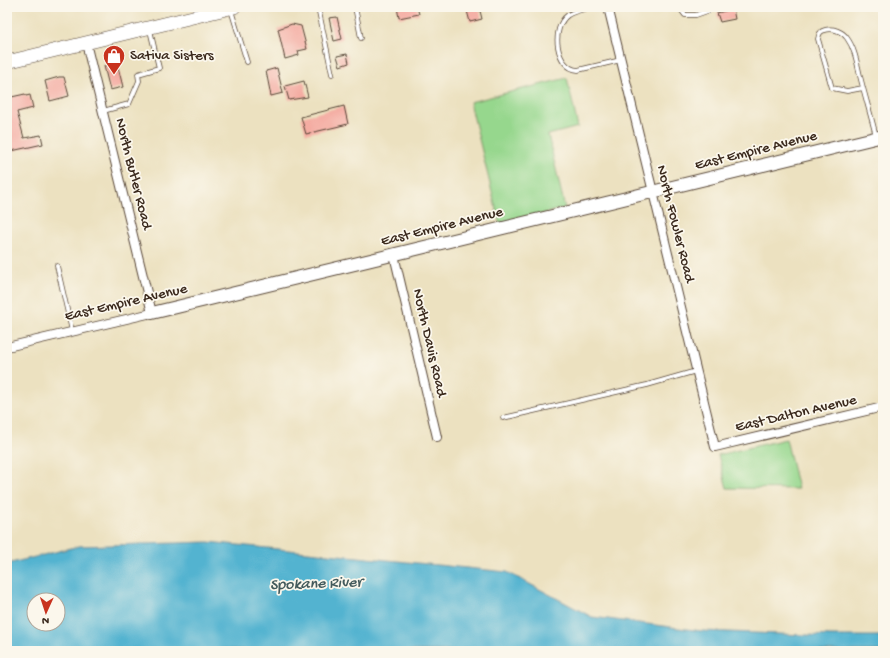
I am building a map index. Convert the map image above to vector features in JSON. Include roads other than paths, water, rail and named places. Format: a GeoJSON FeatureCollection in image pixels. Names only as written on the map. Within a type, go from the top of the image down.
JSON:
{"type":"FeatureCollection","features":[{"type":"Feature","properties":{"kind":"main road"},"geometry":{"type":"LineString","coordinates":[[7,62],[232,7]]}},
{"type":"Feature","properties":{"kind":"street","name":"North Fowler Road"},"geometry":{"type":"LineString","coordinates":[[608,7],[715,447]]}},
{"type":"Feature","properties":{"kind":"street","name":"North Butler Road"},"geometry":{"type":"LineString","coordinates":[[86,43],[152,313]]}},
{"type":"Feature","properties":{"kind":"street","name":"East Empire Avenue"},"geometry":{"type":"LineString","coordinates":[[7,347],[654,193],[880,137]]}},
{"type":"Feature","properties":{"kind":"street","name":"North Davis Road"},"geometry":{"type":"LineString","coordinates":[[394,255],[437,437]]}},
{"type":"Feature","properties":{"kind":"street","name":"East Dalton Avenue"},"geometry":{"type":"LineString","coordinates":[[715,447],[883,408]]}},
{"type":"Feature","properties":{"kind":"lane"},"geometry":{"type":"LineString","coordinates":[[232,7],[247,62]]}},
{"type":"Feature","properties":{"kind":"lane"},"geometry":{"type":"LineString","coordinates":[[318,7],[332,74]]}},
{"type":"Feature","properties":{"kind":"lane"},"geometry":{"type":"LineString","coordinates":[[355,7],[361,38]]}},
{"type":"Feature","properties":{"kind":"lane"},"geometry":{"type":"LineString","coordinates":[[592,7],[568,15],[558,30],[558,41],[565,66],[571,70],[578,70],[621,60]]}},
{"type":"Feature","properties":{"kind":"lane"},"geometry":{"type":"LineString","coordinates":[[679,7],[685,16],[696,15],[710,10],[712,7]]}},
{"type":"Feature","properties":{"kind":"lane"},"geometry":{"type":"LineString","coordinates":[[103,111],[129,104],[139,81],[138,74],[159,68],[149,27]]}},
{"type":"Feature","properties":{"kind":"lane"},"geometry":{"type":"LineString","coordinates":[[863,88],[847,91],[832,88],[818,39],[822,31],[830,29],[838,31],[846,37],[852,48],[863,88],[880,137]]}},
{"type":"Feature","properties":{"kind":"lane"},"geometry":{"type":"LineString","coordinates":[[57,266],[72,332]]}},
{"type":"Feature","properties":{"kind":"lane"},"geometry":{"type":"LineString","coordinates":[[503,418],[647,385],[697,371]]}},
{"type":"Feature","properties":{"kind":"water","name":"Spokane River"},"geometry":{"type":"Polygon","coordinates":[[[208,542],[507,572],[592,617],[702,631],[832,636],[883,636],[883,651],[262,651],[223,649],[209,651],[7,651],[7,564],[79,546],[208,542]]]}},
{"type":"Feature","properties":{"kind":"place","name":"Sativa Sisters"},"geometry":{"type":"Point","coordinates":[114,76]}}]}
